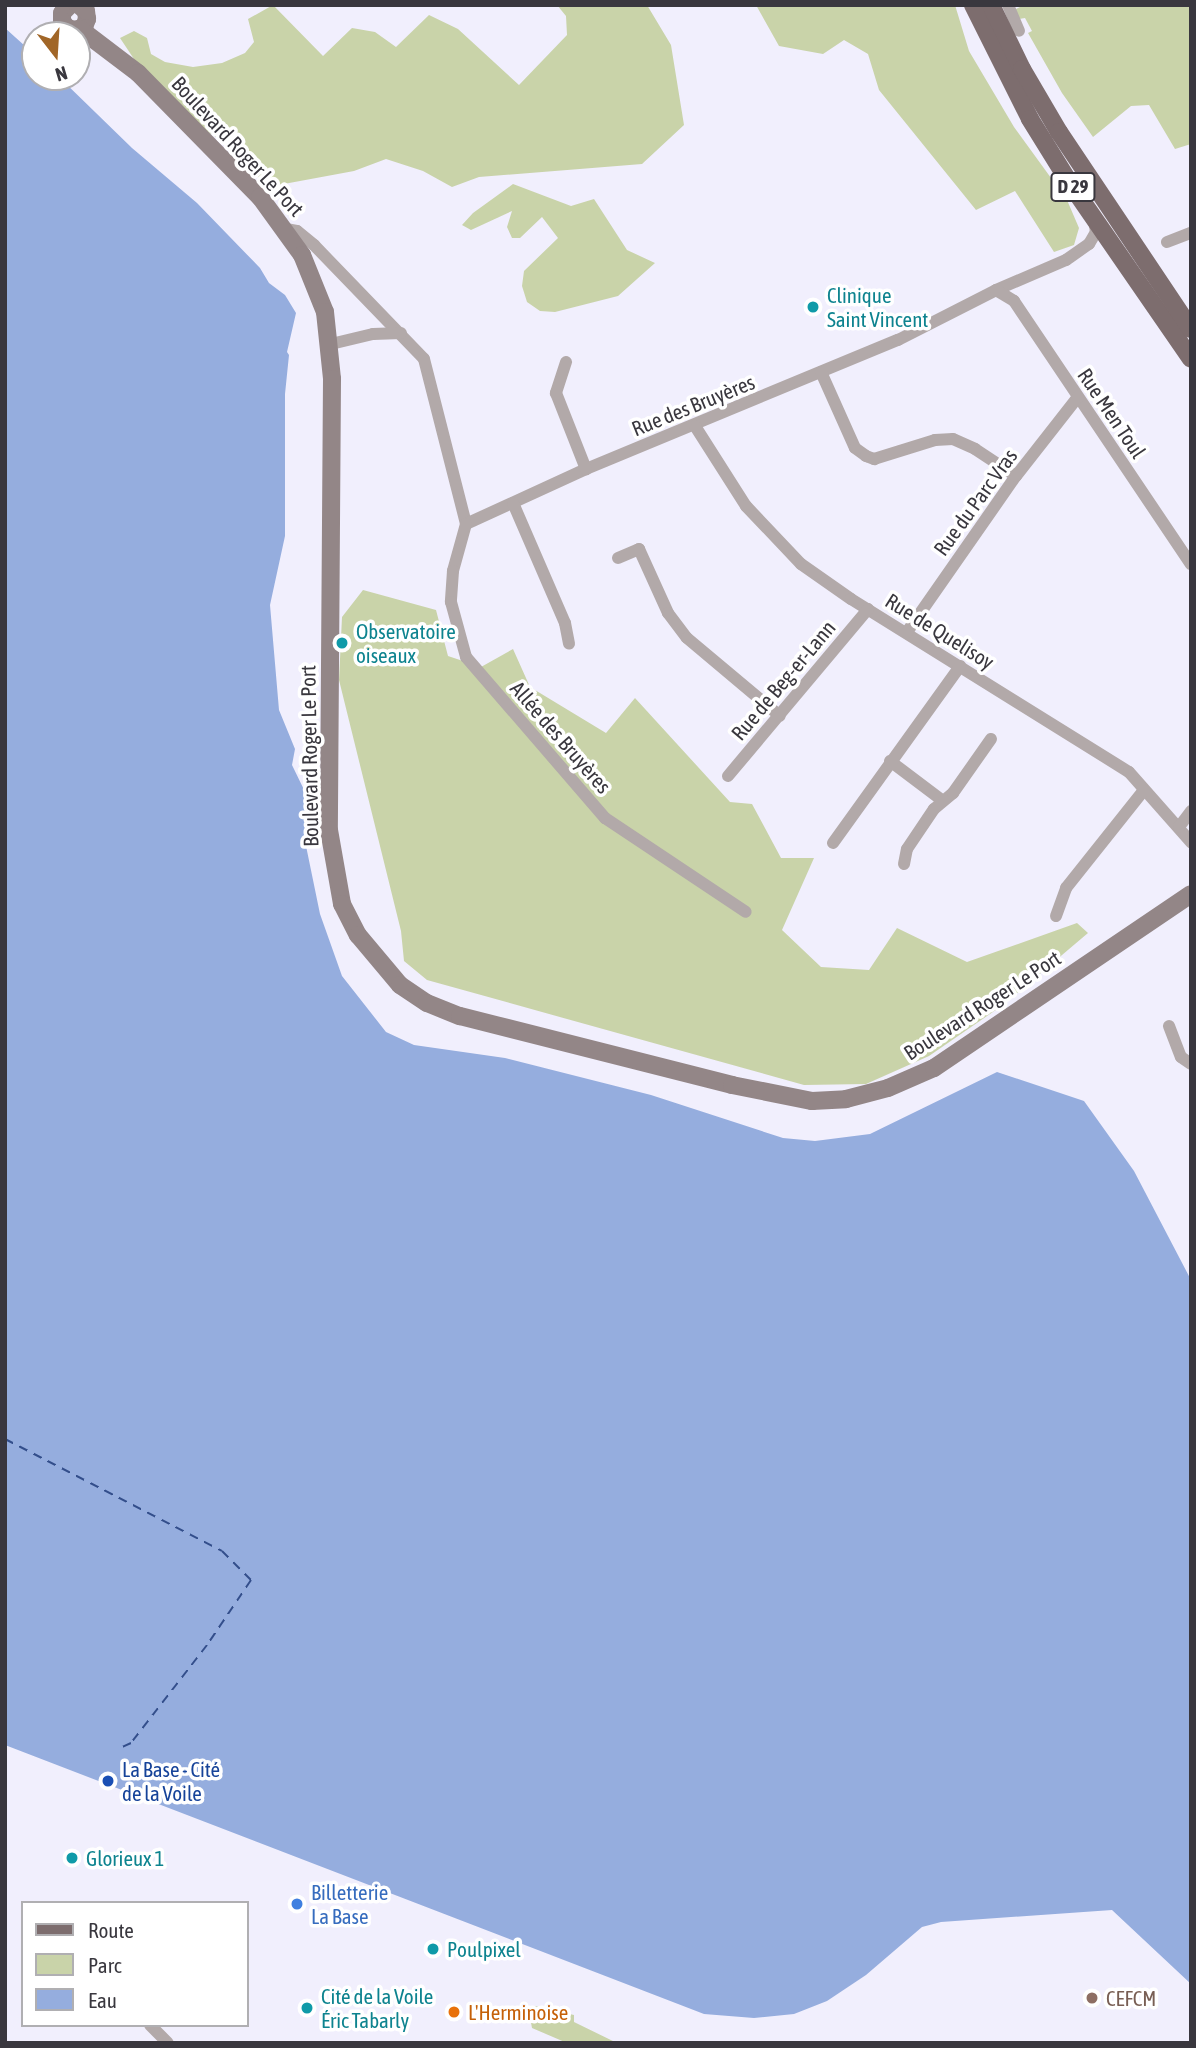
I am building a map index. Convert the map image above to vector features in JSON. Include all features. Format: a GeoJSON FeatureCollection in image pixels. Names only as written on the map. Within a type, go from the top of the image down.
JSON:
{"type":"FeatureCollection","features":[{"type":"Feature","properties":{"kind":"main road","name":"D 29"},"geometry":{"type":"LineString","coordinates":[[973,5],[1030,119],[1191,359]]}},
{"type":"Feature","properties":{"kind":"main road","name":"D 29"},"geometry":{"type":"LineString","coordinates":[[991,5],[1022,69],[1059,132],[1191,329]]}},
{"type":"Feature","properties":{"kind":"street"},"geometry":{"type":"LineString","coordinates":[[1008,5],[1019,32]]}},
{"type":"Feature","properties":{"kind":"street","name":"Boulevard Roger Le Port"},"geometry":{"type":"LineString","coordinates":[[73,7],[88,19],[80,29],[138,73],[260,197],[286,229],[311,275],[325,312],[331,344],[330,830],[342,904],[358,934],[400,985],[427,1003],[460,1016],[732,1085],[811,1101],[846,1099],[888,1088],[934,1068],[1191,894]]}},
{"type":"Feature","properties":{"kind":"street","name":"Rue des Bruyères"},"geometry":{"type":"LineString","coordinates":[[466,523],[586,469],[898,340],[996,290],[1079,254],[1096,232],[1093,216]]}},
{"type":"Feature","properties":{"kind":"street"},"geometry":{"type":"LineString","coordinates":[[286,229],[297,231],[314,245],[424,359],[466,523]]}},
{"type":"Feature","properties":{"kind":"street"},"geometry":{"type":"LineString","coordinates":[[1167,242],[1191,233]]}},
{"type":"Feature","properties":{"kind":"street","name":"Rue Men Toul"},"geometry":{"type":"LineString","coordinates":[[996,290],[1014,302],[1191,564]]}},
{"type":"Feature","properties":{"kind":"street"},"geometry":{"type":"LineString","coordinates":[[331,344],[373,334],[401,333]]}},
{"type":"Feature","properties":{"kind":"street"},"geometry":{"type":"LineString","coordinates":[[566,362],[556,393],[586,469]]}},
{"type":"Feature","properties":{"kind":"street"},"geometry":{"type":"LineString","coordinates":[[821,372],[855,448],[866,456],[874,460],[935,440],[953,439],[975,449],[1016,476]]}},
{"type":"Feature","properties":{"kind":"street","name":"Rue du Parc Vras"},"geometry":{"type":"LineString","coordinates":[[907,632],[1016,476],[1078,397]]}},
{"type":"Feature","properties":{"kind":"street","name":"Rue de Quelisoy"},"geometry":{"type":"LineString","coordinates":[[695,426],[746,506],[778,543],[801,564],[868,609],[1129,772],[1191,842]]}},
{"type":"Feature","properties":{"kind":"street"},"geometry":{"type":"LineString","coordinates":[[513,503],[565,623],[569,644]]}},
{"type":"Feature","properties":{"kind":"street","name":"Allée des Bruyères"},"geometry":{"type":"LineString","coordinates":[[466,523],[453,571],[451,602],[466,657],[605,818],[746,912]]}},
{"type":"Feature","properties":{"kind":"street"},"geometry":{"type":"LineString","coordinates":[[618,558],[639,549],[668,614],[687,638],[780,716]]}},
{"type":"Feature","properties":{"kind":"street","name":"Rue de Beg-er-Lann"},"geometry":{"type":"LineString","coordinates":[[728,776],[868,609]]}},
{"type":"Feature","properties":{"kind":"street"},"geometry":{"type":"LineString","coordinates":[[833,843],[960,666]]}},
{"type":"Feature","properties":{"kind":"street"},"geometry":{"type":"LineString","coordinates":[[904,864],[907,849],[934,809],[953,793],[991,739]]}},
{"type":"Feature","properties":{"kind":"street"},"geometry":{"type":"LineString","coordinates":[[890,761],[943,801]]}},
{"type":"Feature","properties":{"kind":"street"},"geometry":{"type":"LineString","coordinates":[[1056,916],[1066,888],[1144,790]]}},
{"type":"Feature","properties":{"kind":"street"},"geometry":{"type":"LineString","coordinates":[[1179,827],[1191,811]]}},
{"type":"Feature","properties":{"kind":"street"},"geometry":{"type":"LineString","coordinates":[[1169,1026],[1181,1057],[1191,1064]]}},
{"type":"Feature","properties":{"kind":"street"},"geometry":{"type":"LineString","coordinates":[[152,2027],[168,2043]]}},
{"type":"Feature","properties":{"kind":"green space"},"geometry":{"type":"Polygon","coordinates":[[[273,5],[323,56],[352,28],[375,32],[396,47],[429,15],[458,29],[519,85],[567,35],[566,16],[557,5],[647,5],[671,45],[684,125],[642,164],[479,177],[452,187],[423,171],[386,159],[354,171],[273,186],[249,172],[234,149],[199,126],[152,86],[120,38],[134,31],[147,38],[151,54],[165,62],[193,67],[222,63],[245,53],[254,42],[248,19],[273,5]]]}},
{"type":"Feature","properties":{"kind":"green space"},"geometry":{"type":"Polygon","coordinates":[[[756,5],[955,5],[969,51],[1014,127],[1067,200],[1079,228],[1074,245],[1054,252],[1015,191],[976,210],[879,90],[868,54],[844,40],[823,54],[779,46],[756,5]]]}},
{"type":"Feature","properties":{"kind":"green space"},"geometry":{"type":"Polygon","coordinates":[[[1024,5],[1191,5],[1191,144],[1175,149],[1149,105],[1131,106],[1093,137],[1062,93],[1028,33],[1032,31],[1025,18],[1019,19],[1014,10],[1024,5]]]}},
{"type":"Feature","properties":{"kind":"green space"},"geometry":{"type":"Polygon","coordinates":[[[513,184],[571,206],[594,199],[627,250],[655,263],[618,296],[555,312],[540,311],[527,302],[522,286],[524,271],[558,238],[542,217],[520,238],[512,238],[507,227],[512,211],[471,230],[462,225],[473,213],[513,184]]]}},
{"type":"Feature","properties":{"kind":"green space"},"geometry":{"type":"Polygon","coordinates":[[[363,590],[436,610],[448,656],[481,667],[513,649],[530,687],[606,733],[635,698],[730,802],[752,804],[781,858],[814,858],[782,930],[821,967],[869,970],[897,928],[967,962],[1077,923],[1088,933],[1003,1005],[929,1056],[866,1084],[804,1085],[427,980],[404,961],[401,931],[339,680],[342,617],[363,590]]]}},
{"type":"Feature","properties":{"kind":"green space"},"geometry":{"type":"Polygon","coordinates":[[[535,2006],[574,2015],[574,2022],[617,2043],[567,2043],[532,2028],[530,2017],[535,2006]]]}},
{"type":"Feature","properties":{"kind":"water"},"geometry":{"type":"Polygon","coordinates":[[[5,28],[21,42],[21,91],[73,91],[132,148],[197,203],[260,268],[269,283],[285,295],[296,313],[287,352],[285,536],[270,605],[279,710],[295,749],[292,765],[308,798],[305,841],[320,914],[342,976],[386,1032],[414,1045],[505,1058],[651,1095],[783,1138],[815,1141],[870,1134],[997,1072],[1084,1101],[1134,1171],[1191,1280],[1191,1984],[1112,1910],[941,1922],[922,1927],[866,1975],[827,2001],[794,2014],[754,2018],[704,2014],[5,1745],[5,28]]]}},
{"type":"Feature","properties":{"kind":"ferry route"},"geometry":{"type":"LineString","coordinates":[[5,1439],[222,1551],[251,1580],[207,1645],[131,1743],[122,1747]]}},
{"type":"Feature","properties":{"kind":"place","name":"Clinique Saint Vincent"},"geometry":{"type":"Point","coordinates":[813,307]}},
{"type":"Feature","properties":{"kind":"place","name":"Observatoire oiseaux"},"geometry":{"type":"Point","coordinates":[342,643]}},
{"type":"Feature","properties":{"kind":"place","name":"La Base - Cité de la Voile"},"geometry":{"type":"Point","coordinates":[108,1781]}},
{"type":"Feature","properties":{"kind":"place","name":"Glorieux 1"},"geometry":{"type":"Point","coordinates":[72,1858]}},
{"type":"Feature","properties":{"kind":"place","name":"Billetterie La Base"},"geometry":{"type":"Point","coordinates":[297,1904]}},
{"type":"Feature","properties":{"kind":"place","name":"Poulpixel"},"geometry":{"type":"Point","coordinates":[433,1949]}},
{"type":"Feature","properties":{"kind":"place","name":"CEFCM"},"geometry":{"type":"Point","coordinates":[1092,1998]}},
{"type":"Feature","properties":{"kind":"place","name":"Cité de la Voile Éric Tabarly"},"geometry":{"type":"Point","coordinates":[307,2008]}},
{"type":"Feature","properties":{"kind":"place","name":"L'Herminoise"},"geometry":{"type":"Point","coordinates":[454,2012]}}]}
